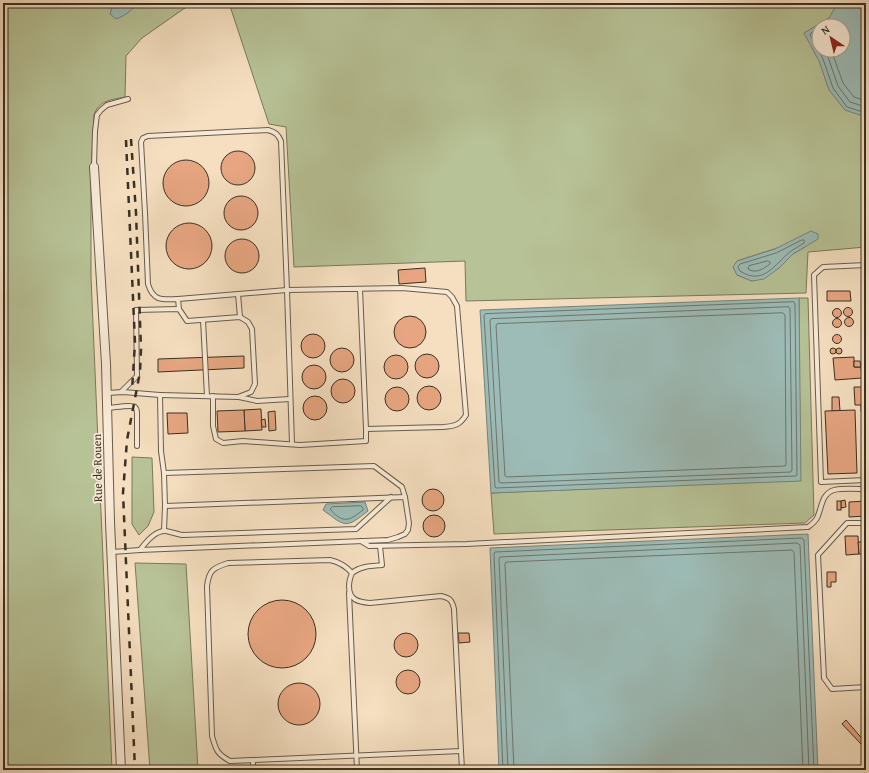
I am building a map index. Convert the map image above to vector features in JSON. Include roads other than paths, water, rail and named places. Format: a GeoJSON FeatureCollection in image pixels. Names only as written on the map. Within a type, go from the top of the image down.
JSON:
{"type":"FeatureCollection","features":[{"type":"Feature","properties":{"kind":"street","name":"Rue de Rouen"},"geometry":{"type":"LineString","coordinates":[[94,167],[107,392],[109,508],[121,770]]}},
{"type":"Feature","properties":{"kind":"lane"},"geometry":{"type":"LineString","coordinates":[[94,167],[97,115],[106,105],[128,99]]}},
{"type":"Feature","properties":{"kind":"lane"},"geometry":{"type":"LineString","coordinates":[[292,444],[287,290],[281,141],[279,136],[268,130],[148,136],[143,138],[141,142],[141,149],[148,284],[150,292],[155,297],[164,300],[287,290],[402,288],[447,292],[452,297],[457,306],[466,415],[462,421],[455,426],[366,429]]}},
{"type":"Feature","properties":{"kind":"lane"},"geometry":{"type":"LineString","coordinates":[[866,266],[823,267],[814,275],[821,482],[866,480]]}},
{"type":"Feature","properties":{"kind":"lane"},"geometry":{"type":"LineString","coordinates":[[213,396],[213,426],[216,439],[223,443],[243,441],[300,445],[366,441],[360,288]]}},
{"type":"Feature","properties":{"kind":"lane"},"geometry":{"type":"LineString","coordinates":[[238,294],[240,317]]}},
{"type":"Feature","properties":{"kind":"lane"},"geometry":{"type":"LineString","coordinates":[[178,299],[179,309],[187,321],[240,317],[248,322],[252,329],[256,384],[251,392],[238,397]]}},
{"type":"Feature","properties":{"kind":"lane"},"geometry":{"type":"LineString","coordinates":[[122,392],[137,376],[136,310],[179,309]]}},
{"type":"Feature","properties":{"kind":"lane"},"geometry":{"type":"LineString","coordinates":[[204,320],[207,396]]}},
{"type":"Feature","properties":{"kind":"lane"},"geometry":{"type":"LineString","coordinates":[[107,392],[238,397],[257,401],[290,399]]}},
{"type":"Feature","properties":{"kind":"lane"},"geometry":{"type":"LineString","coordinates":[[160,395],[161,451],[164,473],[165,506],[164,531]]}},
{"type":"Feature","properties":{"kind":"lane"},"geometry":{"type":"LineString","coordinates":[[107,408],[131,406],[137,409],[137,446]]}},
{"type":"Feature","properties":{"kind":"lane"},"geometry":{"type":"LineString","coordinates":[[112,552],[388,540],[404,534],[408,530],[409,523],[405,496],[402,487],[374,466],[164,473]]}},
{"type":"Feature","properties":{"kind":"lane"},"geometry":{"type":"LineString","coordinates":[[360,541],[369,546],[466,544],[808,527],[817,519],[824,498],[828,493],[835,490],[866,489]]}},
{"type":"Feature","properties":{"kind":"lane"},"geometry":{"type":"LineString","coordinates":[[165,506],[405,496]]}},
{"type":"Feature","properties":{"kind":"lane"},"geometry":{"type":"LineString","coordinates":[[140,550],[155,535],[164,531],[182,535],[356,529],[392,497]]}},
{"type":"Feature","properties":{"kind":"lane"},"geometry":{"type":"LineString","coordinates":[[866,522],[847,523],[818,555],[824,678],[832,689],[866,687]]}},
{"type":"Feature","properties":{"kind":"lane"},"geometry":{"type":"LineString","coordinates":[[357,770],[350,578],[356,570],[382,565],[380,546]]}},
{"type":"Feature","properties":{"kind":"lane"},"geometry":{"type":"LineString","coordinates":[[352,574],[348,568],[330,560],[228,563],[212,570],[208,576],[207,586],[212,736],[215,748],[222,756],[230,761],[461,751]]}},
{"type":"Feature","properties":{"kind":"lane"},"geometry":{"type":"LineString","coordinates":[[350,592],[354,599],[370,603],[441,596],[447,597],[450,600],[454,609],[462,770]]}},
{"type":"Feature","properties":{"kind":"lane"},"geometry":{"type":"LineString","coordinates":[[253,760],[253,770]]}},
{"type":"Feature","properties":{"kind":"water"},"geometry":{"type":"Polygon","coordinates":[[[115,3],[138,3],[128,12],[116,19],[110,14],[115,3]]]}},
{"type":"Feature","properties":{"kind":"water"},"geometry":{"type":"Polygon","coordinates":[[[834,3],[866,3],[866,117],[845,110],[829,90],[817,58],[851,58],[851,18],[829,18],[836,6],[834,3]]]}},
{"type":"Feature","properties":{"kind":"water"},"geometry":{"type":"Polygon","coordinates":[[[811,29],[811,46],[804,33],[811,29]]]}},
{"type":"Feature","properties":{"kind":"water"},"geometry":{"type":"Polygon","coordinates":[[[811,231],[818,234],[818,239],[793,254],[779,268],[764,279],[752,281],[737,275],[733,267],[737,261],[775,249],[811,231]]]}},
{"type":"Feature","properties":{"kind":"water"},"geometry":{"type":"Polygon","coordinates":[[[799,298],[801,481],[491,493],[480,310],[799,298]]]}},
{"type":"Feature","properties":{"kind":"water"},"geometry":{"type":"Polygon","coordinates":[[[365,502],[368,511],[354,521],[346,524],[336,520],[323,510],[326,504],[365,502]]]}},
{"type":"Feature","properties":{"kind":"water"},"geometry":{"type":"Polygon","coordinates":[[[808,534],[818,770],[499,770],[490,548],[808,534]]]}},
{"type":"Feature","properties":{"kind":"railway"},"geometry":{"type":"LineString","coordinates":[[131,139],[136,213],[141,349],[140,372],[127,440],[123,493],[135,770]]}},
{"type":"Feature","properties":{"kind":"railway"},"geometry":{"type":"LineString","coordinates":[[126,140],[135,343],[132,390]]}}]}
